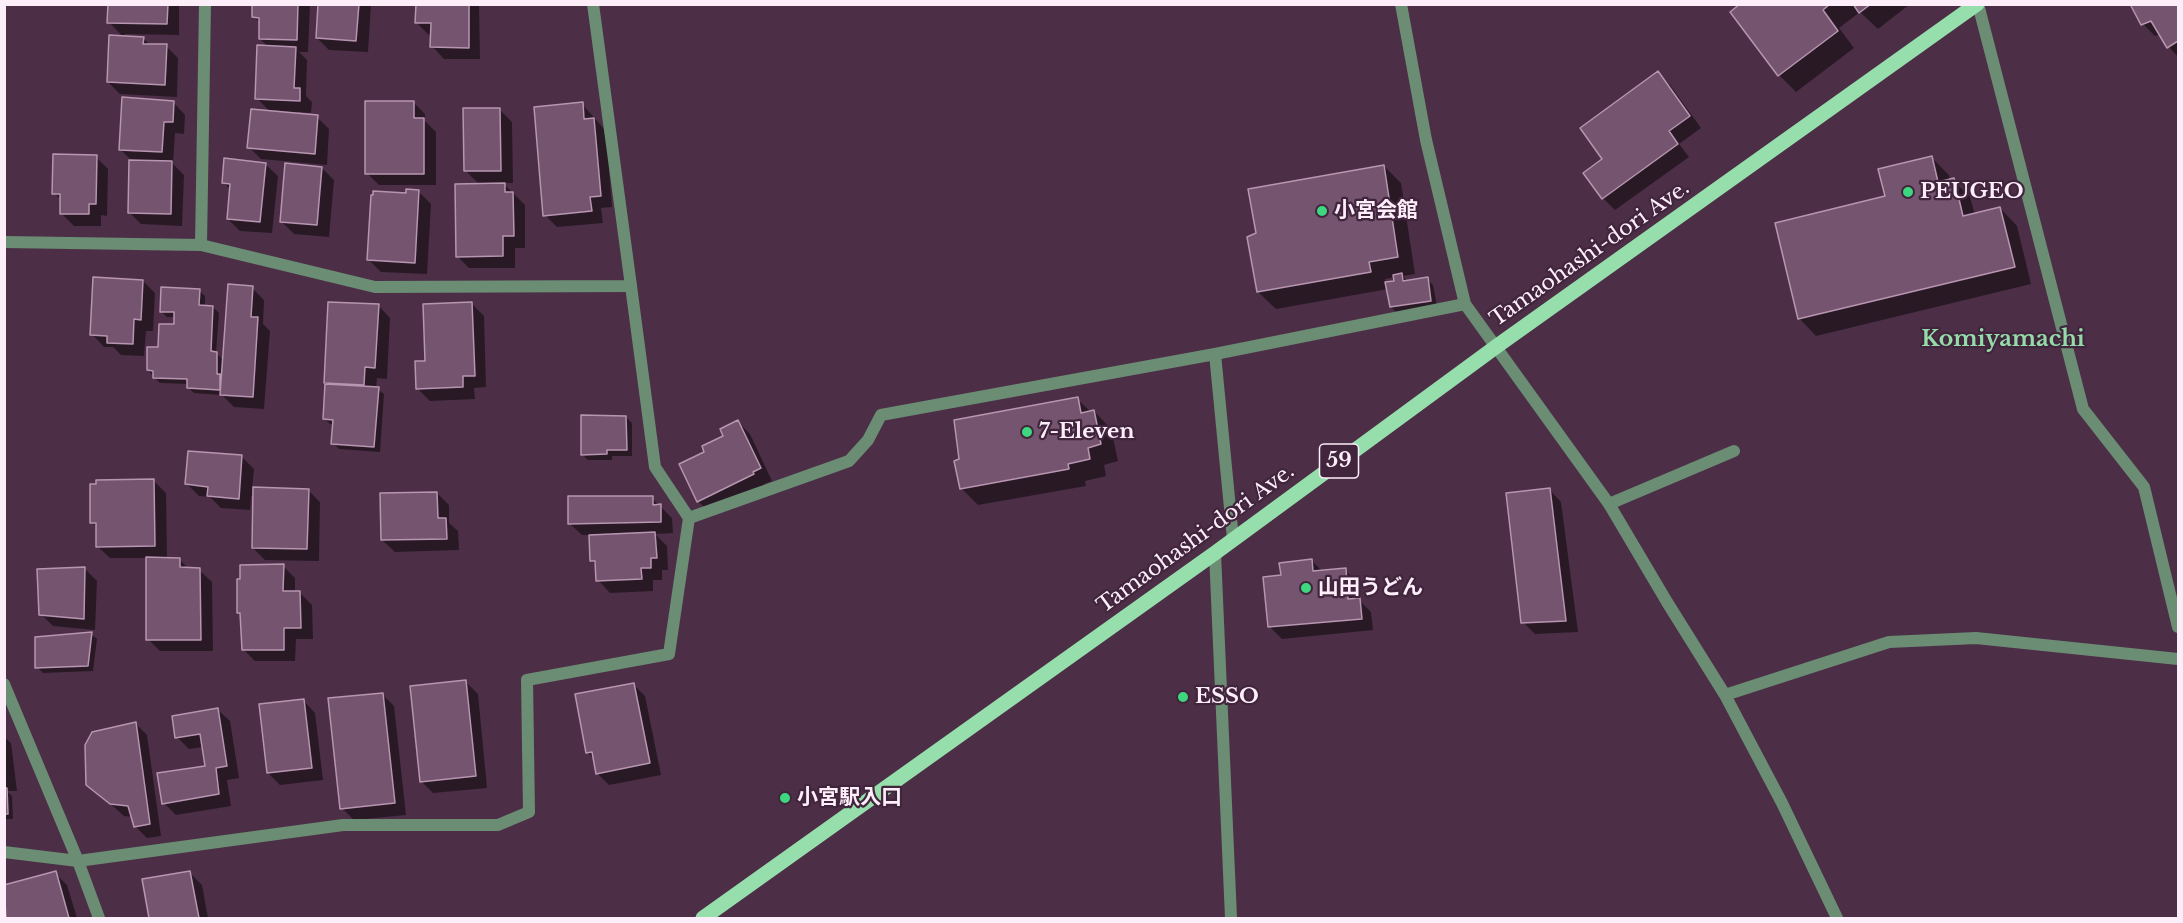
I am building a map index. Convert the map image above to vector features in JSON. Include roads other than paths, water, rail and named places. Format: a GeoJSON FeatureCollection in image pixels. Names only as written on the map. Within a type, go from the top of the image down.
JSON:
{"type":"FeatureCollection","features":[{"type":"Feature","properties":{"kind":"main road","name":"Tamaohashi-dori Ave."},"geometry":{"type":"LineString","coordinates":[[702,918],[1215,553],[1497,346],[1977,4]]}},
{"type":"Feature","properties":{"kind":"street"},"geometry":{"type":"LineString","coordinates":[[201,245],[205,4]]}},
{"type":"Feature","properties":{"kind":"street"},"geometry":{"type":"LineString","coordinates":[[4,852],[78,861],[343,825],[498,825],[529,812],[527,680],[669,654],[689,518],[655,467],[593,4]]}},
{"type":"Feature","properties":{"kind":"street"},"geometry":{"type":"LineString","coordinates":[[1401,4],[1426,140],[1465,304],[1609,504],[1725,695],[1782,803],[1837,918]]}},
{"type":"Feature","properties":{"kind":"street"},"geometry":{"type":"LineString","coordinates":[[1977,4],[2083,409],[2144,487],[2178,627]]}},
{"type":"Feature","properties":{"kind":"street"},"geometry":{"type":"LineString","coordinates":[[4,242],[201,245],[375,287],[631,286]]}},
{"type":"Feature","properties":{"kind":"street"},"geometry":{"type":"LineString","coordinates":[[689,518],[849,461],[868,440],[881,416],[1215,354],[1465,304]]}},
{"type":"Feature","properties":{"kind":"street"},"geometry":{"type":"LineString","coordinates":[[1215,354],[1233,539]]}},
{"type":"Feature","properties":{"kind":"street"},"geometry":{"type":"LineString","coordinates":[[1609,504],[1734,451]]}},
{"type":"Feature","properties":{"kind":"street"},"geometry":{"type":"LineString","coordinates":[[1215,553],[1231,918]]}},
{"type":"Feature","properties":{"kind":"street"},"geometry":{"type":"LineString","coordinates":[[1725,695],[1889,642],[1976,638],[2178,659]]}},
{"type":"Feature","properties":{"kind":"street"},"geometry":{"type":"LineString","coordinates":[[4,684],[78,861],[99,918]]}},
{"type":"Feature","properties":{"kind":"place","name":"PEUGEO"},"geometry":{"type":"Point","coordinates":[1908,192]}},
{"type":"Feature","properties":{"kind":"place","name":"小宮会館"},"geometry":{"type":"Point","coordinates":[1322,211]}},
{"type":"Feature","properties":{"kind":"place","name":"7-Eleven"},"geometry":{"type":"Point","coordinates":[1027,432]}},
{"type":"Feature","properties":{"kind":"place","name":"山田うどん"},"geometry":{"type":"Point","coordinates":[1306,588]}},
{"type":"Feature","properties":{"kind":"place","name":"ESSO"},"geometry":{"type":"Point","coordinates":[1183,697]}},
{"type":"Feature","properties":{"kind":"place","name":"小宮駅入口"},"geometry":{"type":"Point","coordinates":[785,798]}},
{"type":"Feature","properties":{"kind":"district","name":"Komiyamachi"},"geometry":{"type":"Point","coordinates":[2003,340]}}]}
